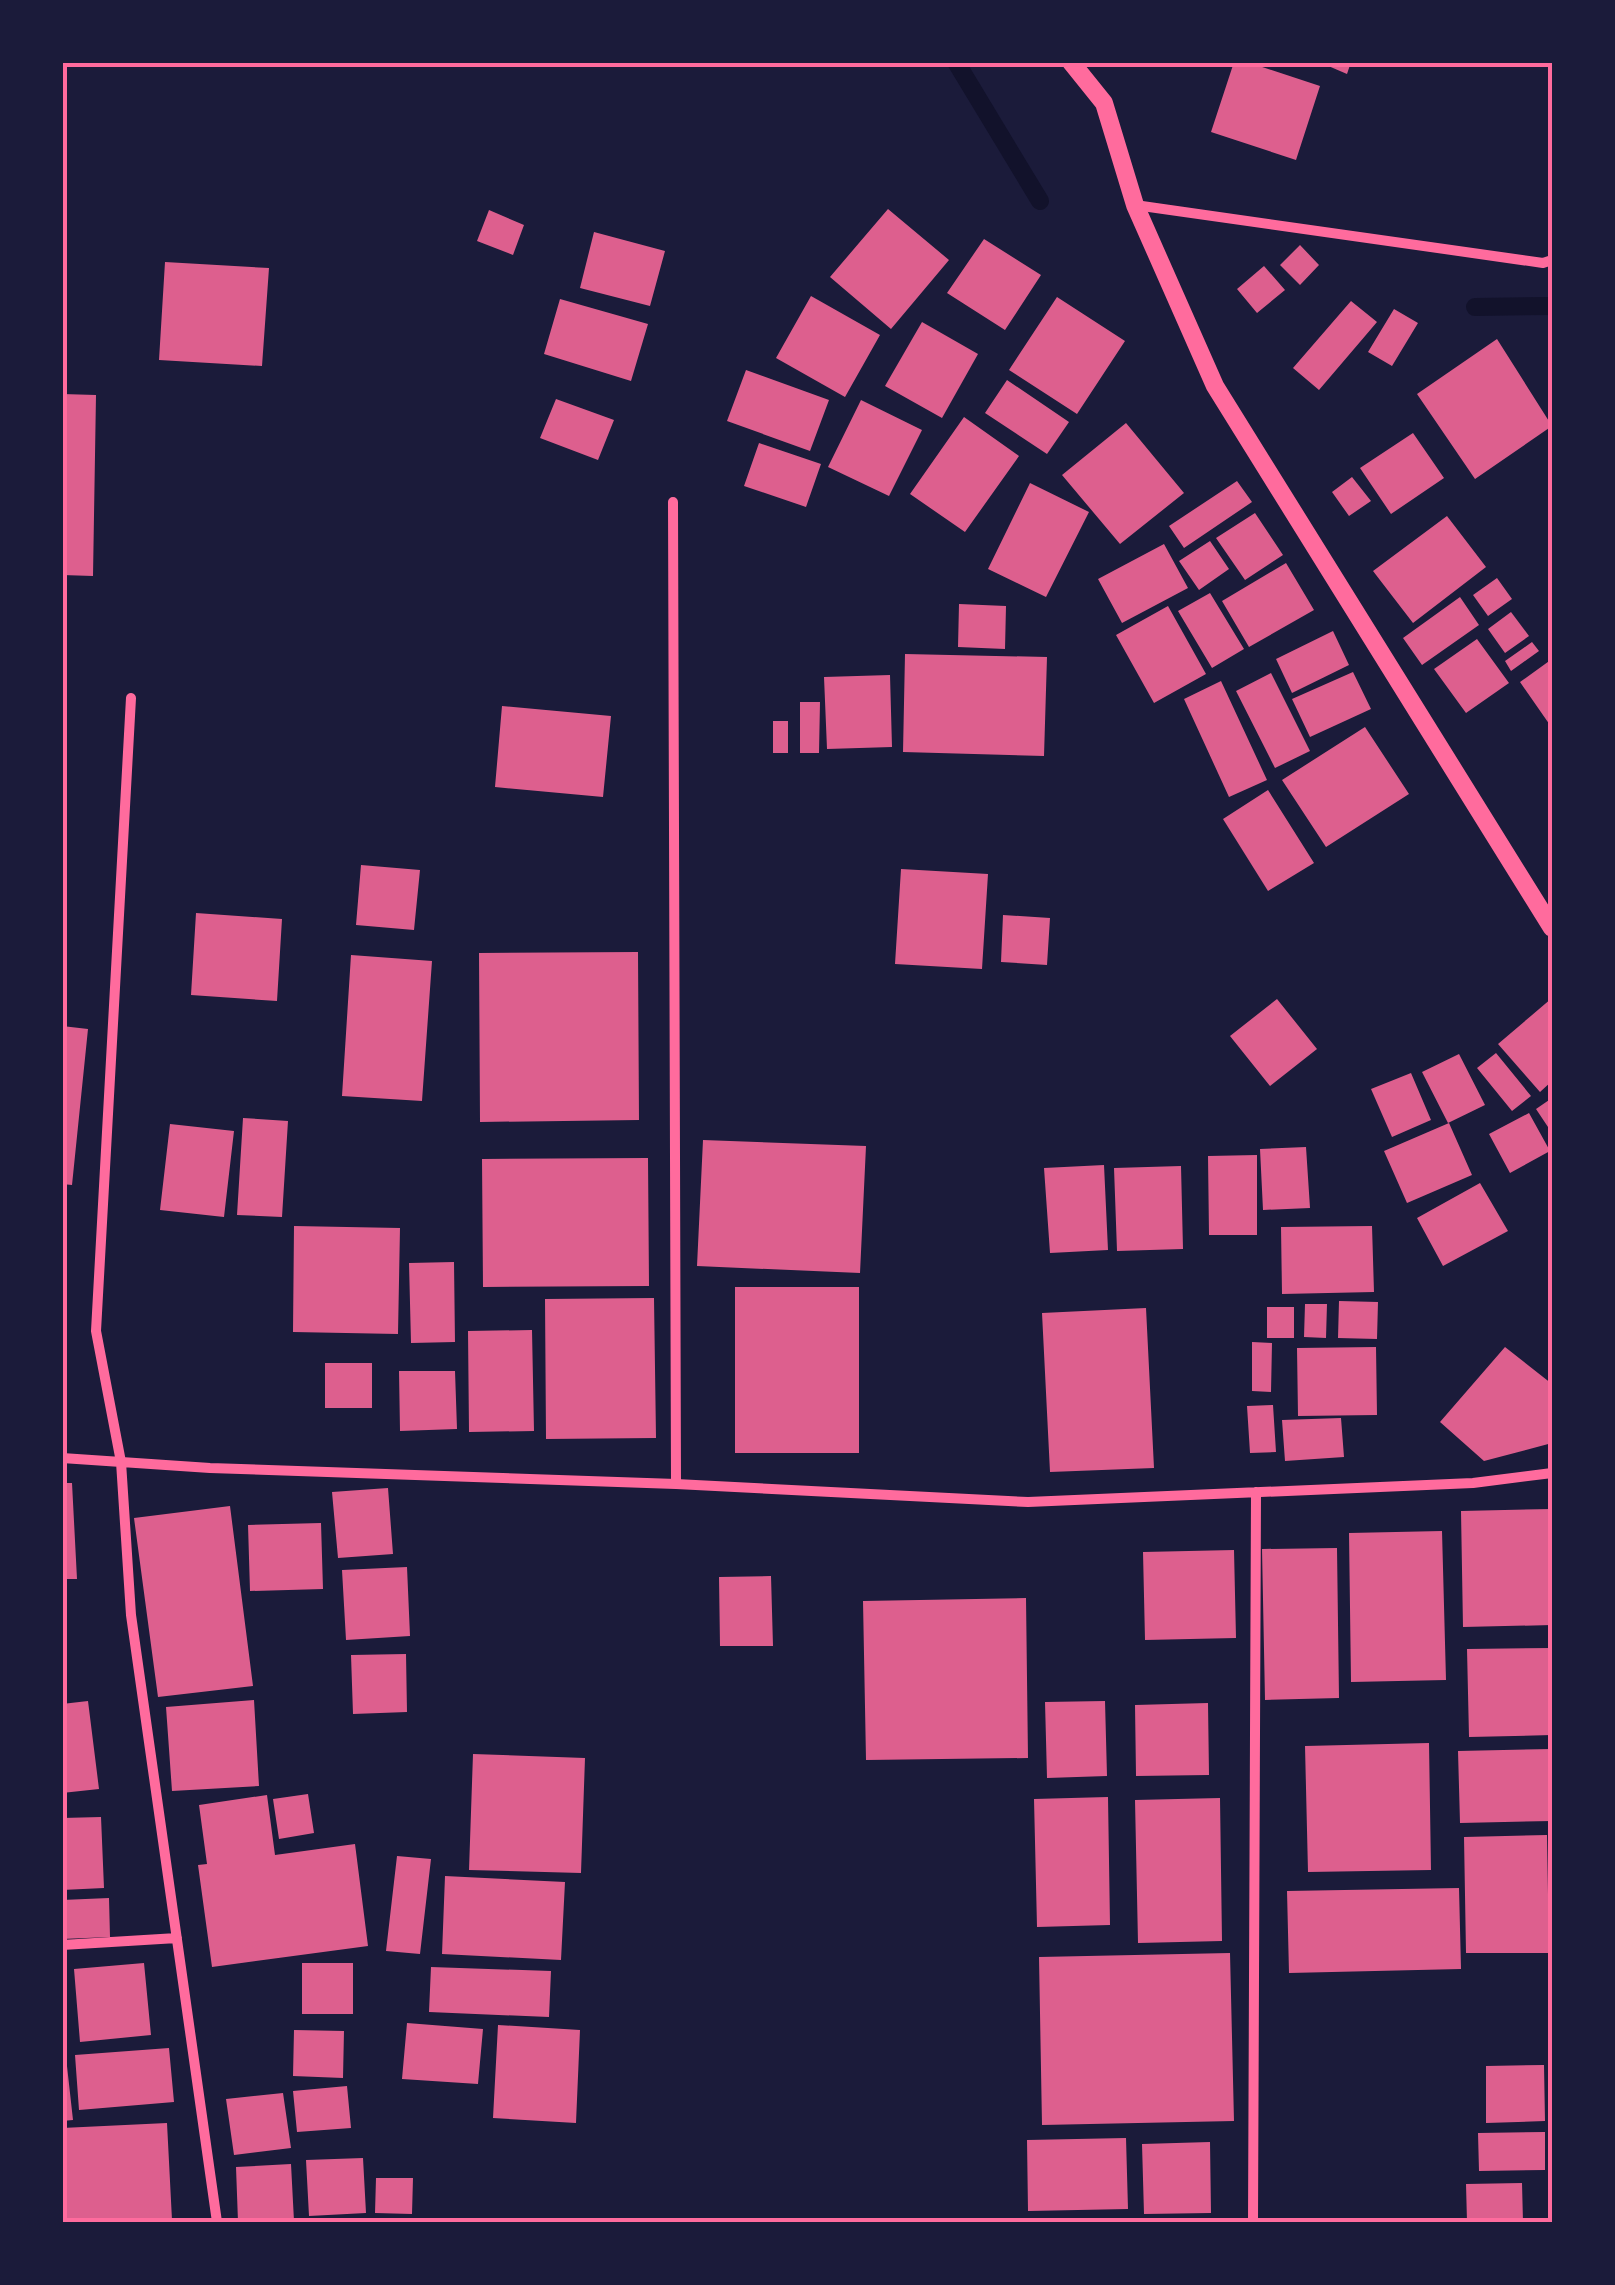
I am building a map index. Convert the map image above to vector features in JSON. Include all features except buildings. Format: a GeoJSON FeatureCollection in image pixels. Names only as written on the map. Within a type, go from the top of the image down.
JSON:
{"type":"FeatureCollection","features":[{"type":"Feature","properties":{"kind":"street"},"geometry":{"type":"LineString","coordinates":[[1070,62],[1104,103],[1135,205],[1215,386],[1552,928]]}},
{"type":"Feature","properties":{"kind":"street"},"geometry":{"type":"LineString","coordinates":[[1135,205],[1542,263],[1552,260]]}},
{"type":"Feature","properties":{"kind":"street"},"geometry":{"type":"LineString","coordinates":[[674,502],[676,1484]]}},
{"type":"Feature","properties":{"kind":"street"},"geometry":{"type":"LineString","coordinates":[[131,698],[96,1331],[120,1462],[131,1616],[217,2222]]}},
{"type":"Feature","properties":{"kind":"street"},"geometry":{"type":"LineString","coordinates":[[62,1458],[1028,1502],[1473,1482],[1552,1472]]}},
{"type":"Feature","properties":{"kind":"street"},"geometry":{"type":"LineString","coordinates":[[1252,2222],[1256,1492]]}},
{"type":"Feature","properties":{"kind":"street"},"geometry":{"type":"LineString","coordinates":[[62,1945],[177,1938]]}},
{"type":"Feature","properties":{"kind":"waterway"},"geometry":{"type":"LineString","coordinates":[[956,62],[1040,201]]}},
{"type":"Feature","properties":{"kind":"waterway"},"geometry":{"type":"LineString","coordinates":[[1475,307],[1552,306]]}}]}
